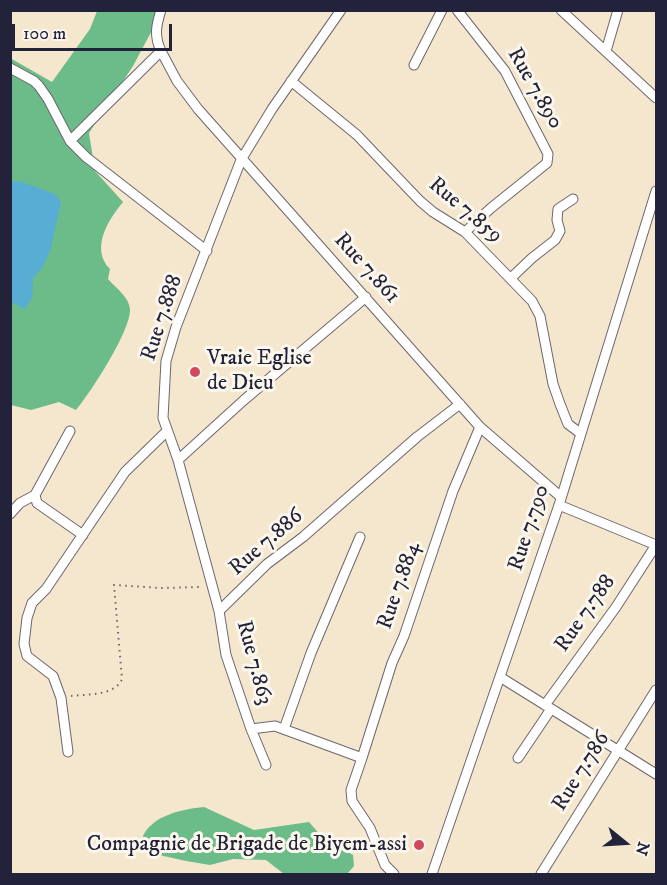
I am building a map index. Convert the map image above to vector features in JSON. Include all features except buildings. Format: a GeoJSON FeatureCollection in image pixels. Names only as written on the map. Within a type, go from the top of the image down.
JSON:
{"type":"FeatureCollection","features":[{"type":"Feature","properties":{"kind":"street"},"geometry":{"type":"LineString","coordinates":[[70,141],[161,51],[155,38],[161,10]]}},
{"type":"Feature","properties":{"kind":"street","name":"Rue 7.888"},"geometry":{"type":"LineString","coordinates":[[178,460],[163,418],[166,361],[176,327],[242,160],[291,81],[341,10]]}},
{"type":"Feature","properties":{"kind":"street"},"geometry":{"type":"LineString","coordinates":[[414,65],[442,10]]}},
{"type":"Feature","properties":{"kind":"street","name":"Rue 7.890"},"geometry":{"type":"LineString","coordinates":[[457,10],[505,71],[548,154],[547,163],[465,232]]}},
{"type":"Feature","properties":{"kind":"street"},"geometry":{"type":"LineString","coordinates":[[561,10],[657,98]]}},
{"type":"Feature","properties":{"kind":"street"},"geometry":{"type":"LineString","coordinates":[[606,51],[618,10]]}},
{"type":"Feature","properties":{"kind":"street","name":"Rue 7.861"},"geometry":{"type":"LineString","coordinates":[[161,51],[177,81],[198,109],[480,427],[560,501],[657,545]]}},
{"type":"Feature","properties":{"kind":"street"},"geometry":{"type":"LineString","coordinates":[[10,68],[39,86],[70,141],[86,157],[207,251]]}},
{"type":"Feature","properties":{"kind":"street","name":"Rue 7.859"},"geometry":{"type":"LineString","coordinates":[[291,81],[357,135],[420,201],[465,232],[532,301],[540,316],[553,384],[568,424],[580,433]]}},
{"type":"Feature","properties":{"kind":"street","name":"Rue 7.790"},"geometry":{"type":"LineString","coordinates":[[432,874],[560,501],[657,191]]}},
{"type":"Feature","properties":{"kind":"street"},"geometry":{"type":"LineString","coordinates":[[511,278],[555,240],[560,231],[556,220],[558,209],[573,199]]}},
{"type":"Feature","properties":{"kind":"street"},"geometry":{"type":"LineString","coordinates":[[178,460],[244,400],[366,297]]}},
{"type":"Feature","properties":{"kind":"street","name":"Rue 7.886"},"geometry":{"type":"LineString","coordinates":[[219,611],[267,564],[308,533],[417,437],[460,404]]}},
{"type":"Feature","properties":{"kind":"street","name":"Rue 7.884"},"geometry":{"type":"LineString","coordinates":[[362,758],[392,663],[404,636],[453,491],[480,427]]}},
{"type":"Feature","properties":{"kind":"street"},"geometry":{"type":"LineString","coordinates":[[10,514],[20,503],[35,495],[70,430]]}},
{"type":"Feature","properties":{"kind":"street"},"geometry":{"type":"LineString","coordinates":[[68,752],[61,698],[53,676],[27,656],[24,644],[32,603],[46,589],[125,472],[167,431]]}},
{"type":"Feature","properties":{"kind":"street","name":"Rue 7.886"},"geometry":{"type":"LineString","coordinates":[[178,460],[219,611]]}},
{"type":"Feature","properties":{"kind":"street"},"geometry":{"type":"LineString","coordinates":[[35,495],[37,502],[83,535]]}},
{"type":"Feature","properties":{"kind":"street"},"geometry":{"type":"LineString","coordinates":[[284,729],[315,642],[360,537]]}},
{"type":"Feature","properties":{"kind":"street","name":"Rue 7.788"},"geometry":{"type":"LineString","coordinates":[[518,758],[548,707],[657,545]]}},
{"type":"Feature","properties":{"kind":"street","name":"Rue 7.863"},"geometry":{"type":"LineString","coordinates":[[219,611],[226,655],[251,729],[275,726],[362,758]]}},
{"type":"Feature","properties":{"kind":"street"},"geometry":{"type":"LineString","coordinates":[[500,677],[657,774]]}},
{"type":"Feature","properties":{"kind":"street","name":"Rue 7.786"},"geometry":{"type":"LineString","coordinates":[[541,874],[657,690]]}},
{"type":"Feature","properties":{"kind":"street"},"geometry":{"type":"LineString","coordinates":[[251,729],[266,765]]}},
{"type":"Feature","properties":{"kind":"street"},"geometry":{"type":"LineString","coordinates":[[362,758],[351,790],[352,801],[370,828],[385,865],[394,874]]}},
{"type":"Feature","properties":{"kind":"path"},"geometry":{"type":"LineString","coordinates":[[61,698],[111,690],[119,686],[122,679],[114,585],[161,588],[214,587]]}},
{"type":"Feature","properties":{"kind":"green space"},"geometry":{"type":"Polygon","coordinates":[[[97,11],[160,11],[133,66],[89,133],[95,171],[123,202],[103,235],[101,253],[110,269],[108,279],[125,297],[130,310],[117,347],[76,410],[59,402],[31,410],[11,405],[10,58],[52,82],[90,29],[97,11]]]}},
{"type":"Feature","properties":{"kind":"green space"},"geometry":{"type":"Polygon","coordinates":[[[204,807],[254,830],[309,822],[322,837],[353,855],[354,866],[347,874],[284,874],[266,860],[233,859],[210,865],[155,854],[145,843],[143,836],[161,818],[187,809],[204,807]]]}},
{"type":"Feature","properties":{"kind":"water"},"geometry":{"type":"Polygon","coordinates":[[[11,181],[22,182],[57,195],[61,203],[50,251],[42,268],[33,278],[32,297],[25,309],[11,302],[11,181]]]}},
{"type":"Feature","properties":{"kind":"place","name":"Vraie Eglise de Dieu"},"geometry":{"type":"Point","coordinates":[195,372]}},
{"type":"Feature","properties":{"kind":"place","name":"Compagnie de Brigade de Biyem-assi"},"geometry":{"type":"Point","coordinates":[419,845]}}]}
